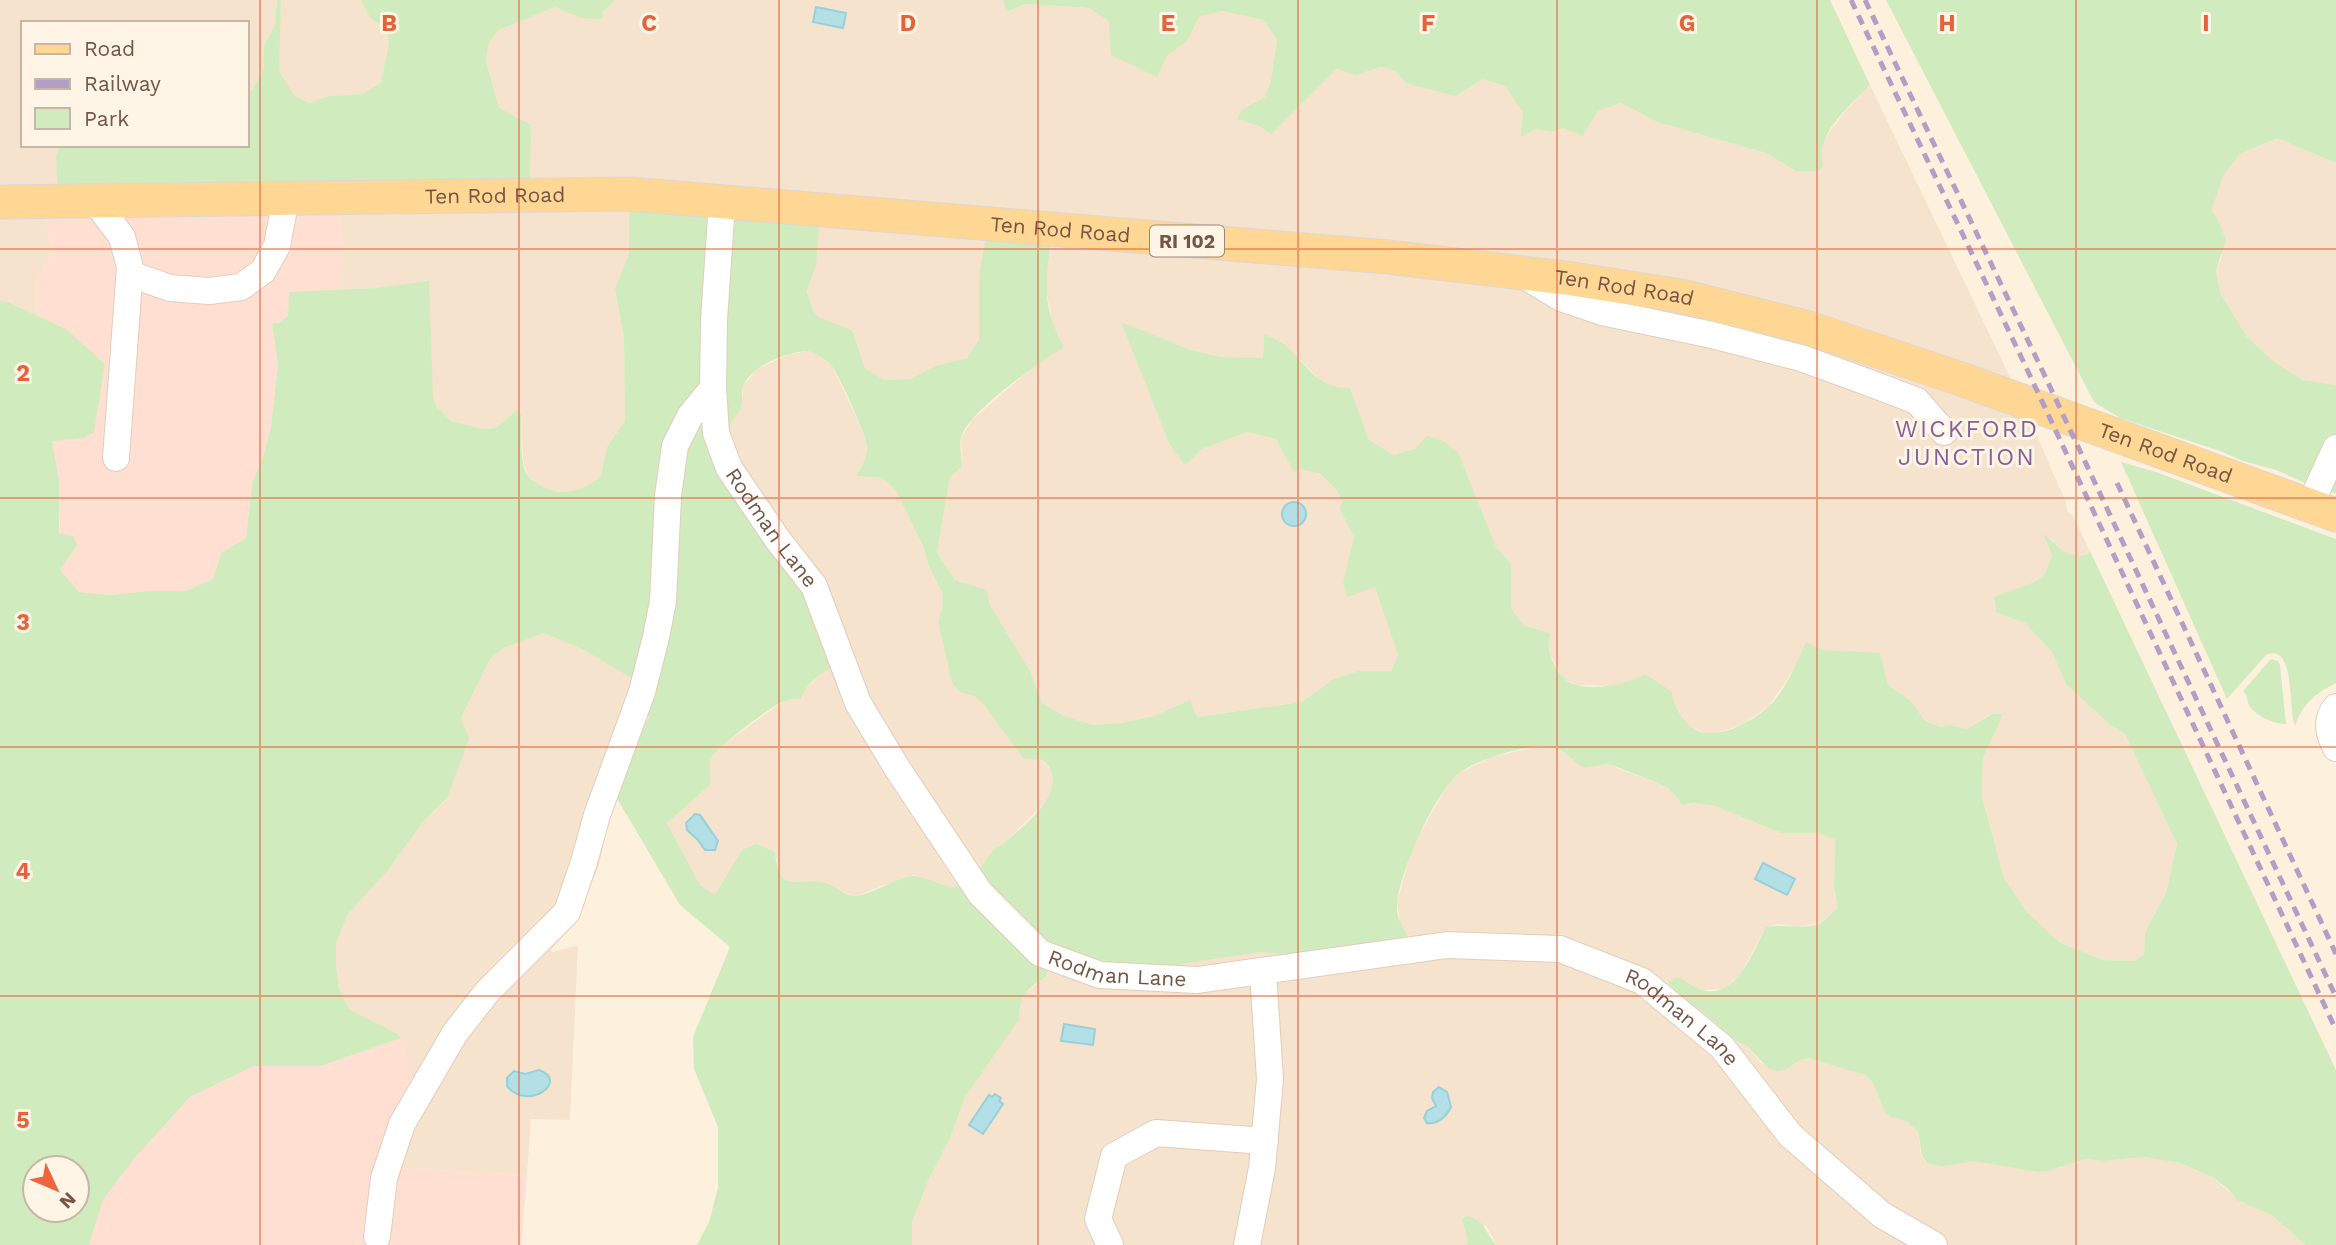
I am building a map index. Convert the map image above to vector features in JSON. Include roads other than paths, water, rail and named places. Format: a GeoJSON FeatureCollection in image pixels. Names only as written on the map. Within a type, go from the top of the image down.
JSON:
{"type":"FeatureCollection","features":[{"type":"Feature","properties":{"kind":"main road","name":"Ten Rod Road"},"geometry":{"type":"LineString","coordinates":[[0,202],[629,194],[1388,257],[1518,272],[1681,296],[1809,328],[1961,379],[2323,510]]}},
{"type":"Feature","properties":{"kind":"street"},"geometry":{"type":"LineString","coordinates":[[130,274],[170,288],[209,291],[241,287],[262,271],[277,246],[286,198]]}},
{"type":"Feature","properties":{"kind":"street"},"geometry":{"type":"LineString","coordinates":[[95,201],[122,237],[130,274],[116,458]]}},
{"type":"Feature","properties":{"kind":"street","name":"Rodman Lane"},"geometry":{"type":"LineString","coordinates":[[722,202],[714,320],[713,388],[716,433],[729,468],[778,540],[814,586],[858,703],[897,768],[980,893],[1040,953],[1100,975],[1197,979],[1447,945],[1560,949],[1642,981],[1723,1047],[1790,1135],[1882,1215],[1934,1245]]}},
{"type":"Feature","properties":{"kind":"street"},"geometry":{"type":"LineString","coordinates":[[1518,272],[1560,298],[1602,312],[1708,334],[1801,358],[1867,382],[1917,401],[1944,432]]}},
{"type":"Feature","properties":{"kind":"street"},"geometry":{"type":"LineString","coordinates":[[377,1237],[384,1178],[402,1124],[455,1033],[486,992],[567,912],[597,815],[642,692],[656,637],[663,601],[668,496],[676,446],[690,416],[713,388]]}},
{"type":"Feature","properties":{"kind":"street"},"geometry":{"type":"LineString","coordinates":[[2323,510],[2336,449]]}},
{"type":"Feature","properties":{"kind":"street"},"geometry":{"type":"LineString","coordinates":[[2336,707],[2332,712],[2328,733],[2336,748]]}},
{"type":"Feature","properties":{"kind":"street"},"geometry":{"type":"LineString","coordinates":[[1247,1245],[1262,1168],[1270,1079],[1263,972]]}},
{"type":"Feature","properties":{"kind":"street"},"geometry":{"type":"LineString","coordinates":[[1110,1245],[1098,1219],[1114,1156],[1156,1133],[1265,1141]]}},
{"type":"Feature","properties":{"kind":"water"},"geometry":{"type":"Polygon","coordinates":[[[816,7],[846,13],[843,28],[813,22],[816,7]]]}},
{"type":"Feature","properties":{"kind":"water"},"geometry":{"type":"Polygon","coordinates":[[[1294,502],[1303,505],[1306,514],[1303,523],[1294,526],[1285,523],[1282,514],[1285,505],[1294,502]]]}},
{"type":"Feature","properties":{"kind":"water"},"geometry":{"type":"Polygon","coordinates":[[[695,814],[700,815],[718,841],[715,850],[705,850],[687,830],[686,823],[695,814]]]}},
{"type":"Feature","properties":{"kind":"water"},"geometry":{"type":"Polygon","coordinates":[[[1763,863],[1795,879],[1787,895],[1755,879],[1763,863]]]}},
{"type":"Feature","properties":{"kind":"water"},"geometry":{"type":"Polygon","coordinates":[[[1064,1024],[1095,1029],[1093,1045],[1061,1041],[1064,1024]]]}},
{"type":"Feature","properties":{"kind":"water"},"geometry":{"type":"Polygon","coordinates":[[[539,1070],[547,1075],[550,1081],[542,1092],[525,1096],[507,1086],[507,1078],[514,1071],[525,1074],[539,1070]]]}},
{"type":"Feature","properties":{"kind":"water"},"geometry":{"type":"Polygon","coordinates":[[[1439,1087],[1447,1092],[1451,1107],[1441,1119],[1427,1123],[1424,1118],[1427,1111],[1436,1106],[1432,1098],[1433,1092],[1439,1087]]]}},
{"type":"Feature","properties":{"kind":"water"},"geometry":{"type":"Polygon","coordinates":[[[995,1094],[1001,1098],[999,1101],[1003,1104],[983,1134],[969,1125],[989,1095],[992,1097],[995,1094]]]}},
{"type":"Feature","properties":{"kind":"railway"},"geometry":{"type":"LineString","coordinates":[[1851,0],[2336,1030]]}},
{"type":"Feature","properties":{"kind":"railway"},"geometry":{"type":"LineString","coordinates":[[1865,0],[2336,997]]}},
{"type":"Feature","properties":{"kind":"railway"},"geometry":{"type":"LineString","coordinates":[[2117,483],[2336,954]]}},
{"type":"Feature","properties":{"kind":"district","name":"WICKFORD JUNCTION"},"geometry":{"type":"Point","coordinates":[1967,443]}}]}
